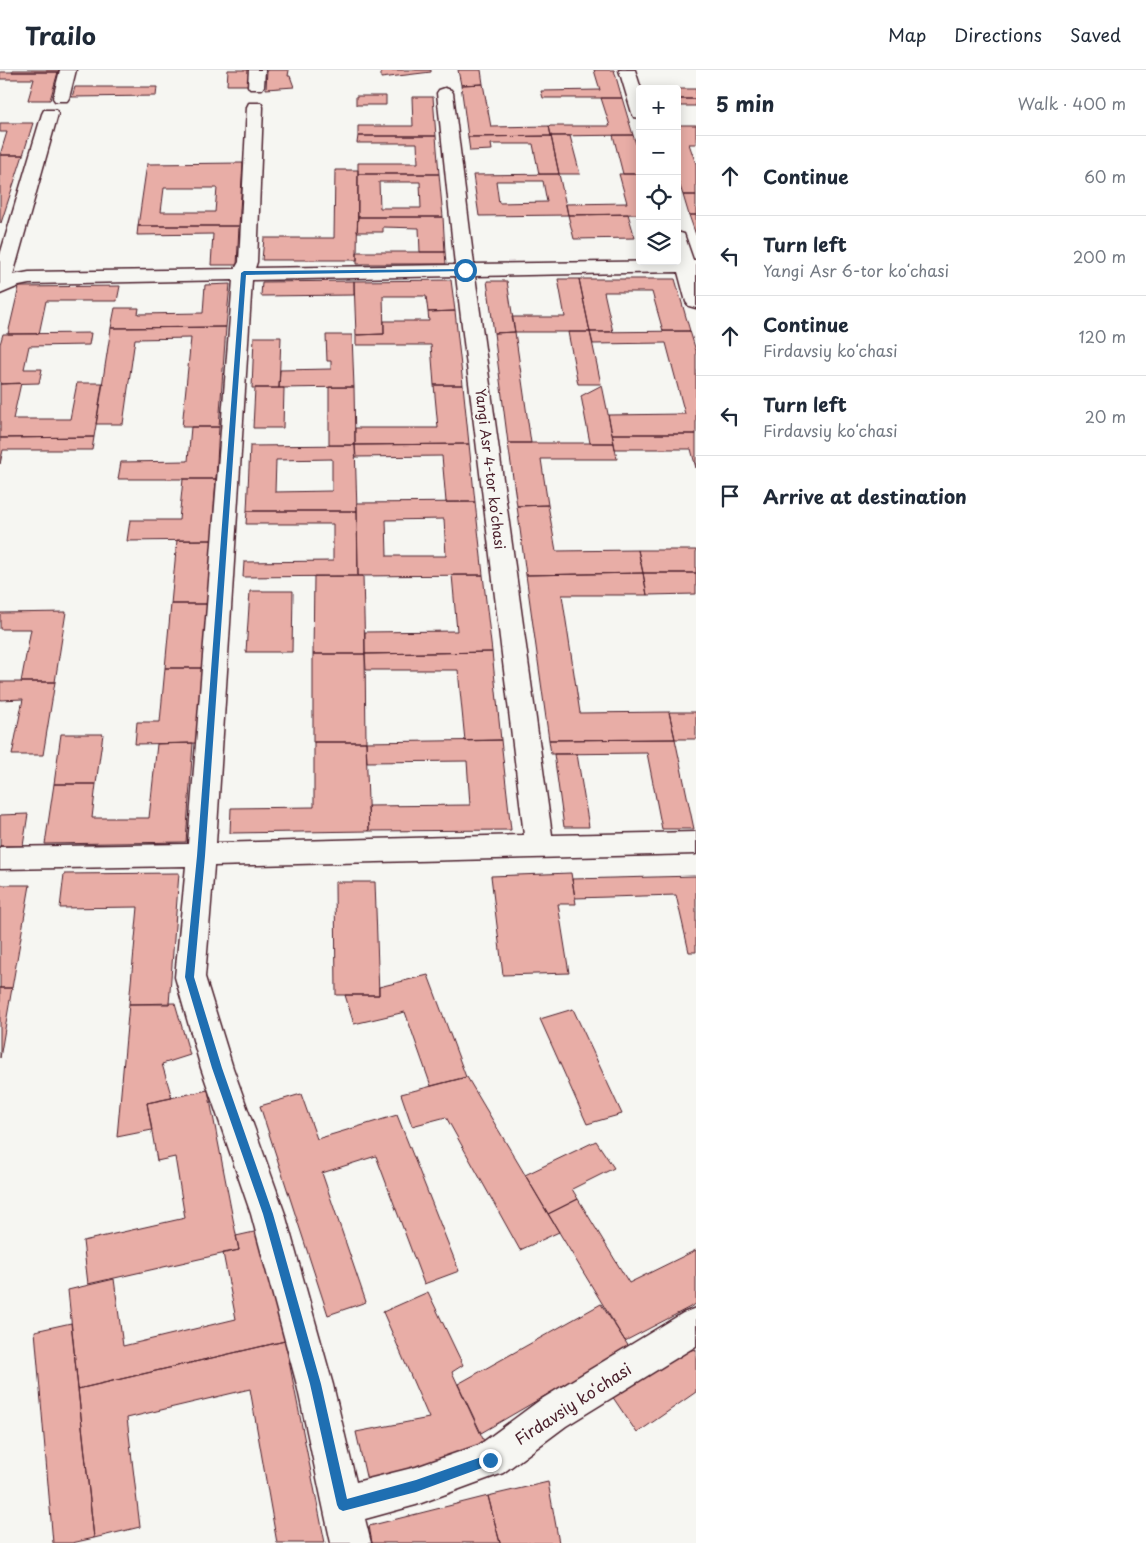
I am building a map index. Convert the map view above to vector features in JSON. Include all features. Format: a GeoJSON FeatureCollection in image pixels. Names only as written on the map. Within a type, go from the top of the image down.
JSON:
{"type":"FeatureCollection","features":[{"type":"Feature","properties":{"kind":"street"},"geometry":{"type":"LineString","coordinates":[[61,98],[68,70]]}},
{"type":"Feature","properties":{"kind":"street"},"geometry":{"type":"LineString","coordinates":[[627,70],[636,100]]}},
{"type":"Feature","properties":{"kind":"street"},"geometry":{"type":"LineString","coordinates":[[256,88],[248,262],[244,273],[201,856],[190,977],[217,1068],[268,1214],[315,1384],[351,1543]]}},
{"type":"Feature","properties":{"kind":"street","name":"Yangi Asr 4-tor koʻchasi"},"geometry":{"type":"LineString","coordinates":[[445,93],[465,270],[539,845]]}},
{"type":"Feature","properties":{"kind":"street"},"geometry":{"type":"LineString","coordinates":[[0,288],[50,114]]}},
{"type":"Feature","properties":{"kind":"street"},"geometry":{"type":"LineString","coordinates":[[681,246],[691,266],[696,302]]}},
{"type":"Feature","properties":{"kind":"street"},"geometry":{"type":"LineString","coordinates":[[0,288],[13,281],[29,278],[691,266]]}},
{"type":"Feature","properties":{"kind":"street"},"geometry":{"type":"LineString","coordinates":[[0,858],[201,856],[539,845],[696,843]]}},
{"type":"Feature","properties":{"kind":"street","name":"Firdavsiy koʻchasi"},"geometry":{"type":"LineString","coordinates":[[343,1505],[416,1486],[490,1460],[553,1413],[696,1326]]}},
{"type":"Feature","properties":{"kind":"building"},"geometry":{"type":"Polygon","coordinates":[[[13,70],[59,70],[58,72],[12,72],[13,70]]]}},
{"type":"Feature","properties":{"kind":"building"},"geometry":{"type":"Polygon","coordinates":[[[228,70],[250,70],[249,85],[227,85],[228,70]]]}},
{"type":"Feature","properties":{"kind":"building"},"geometry":{"type":"Polygon","coordinates":[[[267,70],[289,70],[288,76],[290,76],[294,87],[266,89],[267,70]]]}},
{"type":"Feature","properties":{"kind":"building"},"geometry":{"type":"Polygon","coordinates":[[[381,70],[431,70],[431,72],[381,78],[381,70]]]}},
{"type":"Feature","properties":{"kind":"building"},"geometry":{"type":"Polygon","coordinates":[[[458,70],[481,70],[483,84],[461,85],[458,70]]]}},
{"type":"Feature","properties":{"kind":"building"},"geometry":{"type":"Polygon","coordinates":[[[594,70],[614,70],[622,98],[543,98],[541,91],[600,90],[594,70]]]}},
{"type":"Feature","properties":{"kind":"building"},"geometry":{"type":"Polygon","coordinates":[[[0,72],[58,72],[50,100],[28,100],[34,79],[0,79],[0,72]]]}},
{"type":"Feature","properties":{"kind":"building"},"geometry":{"type":"Polygon","coordinates":[[[483,84],[491,127],[549,126],[551,136],[468,137],[461,85],[483,84]]]}},
{"type":"Feature","properties":{"kind":"building"},"geometry":{"type":"Polygon","coordinates":[[[75,87],[157,87],[156,96],[72,97],[75,87]]]}},
{"type":"Feature","properties":{"kind":"building"},"geometry":{"type":"Polygon","coordinates":[[[681,89],[696,89],[696,99],[681,99],[681,89]]]}},
{"type":"Feature","properties":{"kind":"building"},"geometry":{"type":"Polygon","coordinates":[[[356,96],[386,96],[386,105],[356,105],[356,96]]]}},
{"type":"Feature","properties":{"kind":"building"},"geometry":{"type":"Polygon","coordinates":[[[412,97],[433,97],[436,136],[358,136],[358,126],[413,126],[412,97]]]}},
{"type":"Feature","properties":{"kind":"building"},"geometry":{"type":"Polygon","coordinates":[[[601,98],[622,98],[633,135],[551,136],[549,126],[610,126],[601,98]]]}},
{"type":"Feature","properties":{"kind":"building"},"geometry":{"type":"Polygon","coordinates":[[[681,99],[696,99],[696,106],[681,106],[681,99]]]}},
{"type":"Feature","properties":{"kind":"building"},"geometry":{"type":"Polygon","coordinates":[[[0,123],[33,123],[23,155],[0,155],[7,132],[0,132],[0,123]]]}},
{"type":"Feature","properties":{"kind":"building"},"geometry":{"type":"Polygon","coordinates":[[[681,125],[696,125],[696,144],[689,144],[696,164],[696,195],[683,195],[681,189],[681,125]]]}},
{"type":"Feature","properties":{"kind":"building"},"geometry":{"type":"Polygon","coordinates":[[[613,135],[633,135],[636,144],[636,174],[623,174],[613,135]]]}},
{"type":"Feature","properties":{"kind":"building"},"geometry":{"type":"Polygon","coordinates":[[[358,136],[436,136],[439,174],[358,174],[358,163],[418,163],[417,143],[357,143],[358,136]]]}},
{"type":"Feature","properties":{"kind":"building"},"geometry":{"type":"Polygon","coordinates":[[[551,136],[559,174],[539,174],[533,144],[491,144],[492,150],[470,151],[468,137],[551,136]]]}},
{"type":"Feature","properties":{"kind":"building"},"geometry":{"type":"Polygon","coordinates":[[[551,136],[570,136],[580,174],[559,174],[551,136]]]}},
{"type":"Feature","properties":{"kind":"building"},"geometry":{"type":"Polygon","coordinates":[[[0,155],[23,155],[1,223],[0,222],[0,155]]]}},
{"type":"Feature","properties":{"kind":"building"},"geometry":{"type":"Polygon","coordinates":[[[243,163],[239,226],[138,226],[147,164],[243,163]],[[164,188],[161,212],[215,212],[217,188],[164,188]]]}},
{"type":"Feature","properties":{"kind":"building"},"geometry":{"type":"Polygon","coordinates":[[[335,170],[358,170],[357,260],[262,260],[264,238],[334,238],[335,170]]]}},
{"type":"Feature","properties":{"kind":"building"},"geometry":{"type":"Polygon","coordinates":[[[358,174],[439,174],[443,217],[358,217],[358,174]],[[379,182],[380,208],[421,208],[420,182],[379,182]]]}},
{"type":"Feature","properties":{"kind":"building"},"geometry":{"type":"Polygon","coordinates":[[[559,174],[568,215],[479,216],[473,175],[559,174]],[[496,181],[499,203],[547,202],[543,181],[496,181]]]}},
{"type":"Feature","properties":{"kind":"building"},"geometry":{"type":"Polygon","coordinates":[[[619,174],[636,174],[636,214],[568,215],[566,204],[627,203],[619,174]]]}},
{"type":"Feature","properties":{"kind":"building"},"geometry":{"type":"Polygon","coordinates":[[[683,195],[696,195],[696,215],[689,215],[683,195]]]}},
{"type":"Feature","properties":{"kind":"building"},"geometry":{"type":"Polygon","coordinates":[[[628,214],[635,238],[574,239],[568,215],[628,214]]]}},
{"type":"Feature","properties":{"kind":"building"},"geometry":{"type":"Polygon","coordinates":[[[689,215],[696,215],[696,235],[689,215]]]}},
{"type":"Feature","properties":{"kind":"building"},"geometry":{"type":"Polygon","coordinates":[[[358,217],[443,217],[445,252],[420,252],[419,228],[383,227],[383,232],[357,232],[358,217]]]}},
{"type":"Feature","properties":{"kind":"building"},"geometry":{"type":"Polygon","coordinates":[[[138,226],[239,226],[237,265],[211,265],[213,234],[137,235],[138,226]]]}},
{"type":"Feature","properties":{"kind":"building"},"geometry":{"type":"Polygon","coordinates":[[[357,252],[445,252],[446,264],[357,264],[357,252]]]}},
{"type":"Feature","properties":{"kind":"building"},"geometry":{"type":"Polygon","coordinates":[[[558,279],[579,279],[590,332],[515,332],[512,317],[565,317],[558,279]]]}},
{"type":"Feature","properties":{"kind":"building"},"geometry":{"type":"Polygon","coordinates":[[[579,279],[675,279],[690,331],[663,331],[652,292],[604,292],[613,332],[590,332],[579,279]]]}},
{"type":"Feature","properties":{"kind":"building"},"geometry":{"type":"Polygon","coordinates":[[[451,280],[455,311],[428,312],[426,296],[383,296],[384,334],[356,335],[354,281],[451,280]]]}},
{"type":"Feature","properties":{"kind":"building"},"geometry":{"type":"Polygon","coordinates":[[[354,281],[354,295],[261,296],[262,282],[354,281]]]}},
{"type":"Feature","properties":{"kind":"building"},"geometry":{"type":"Polygon","coordinates":[[[487,281],[507,281],[515,332],[494,333],[487,281]]]}},
{"type":"Feature","properties":{"kind":"building"},"geometry":{"type":"Polygon","coordinates":[[[230,284],[226,327],[111,328],[115,308],[139,308],[138,314],[203,313],[205,285],[230,284]]]}},
{"type":"Feature","properties":{"kind":"building"},"geometry":{"type":"Polygon","coordinates":[[[120,286],[117,301],[46,301],[39,334],[8,334],[19,287],[120,286]]]}},
{"type":"Feature","properties":{"kind":"building"},"geometry":{"type":"Polygon","coordinates":[[[455,311],[463,385],[434,385],[431,345],[356,345],[356,335],[384,334],[384,321],[429,321],[428,312],[455,311]]]}},
{"type":"Feature","properties":{"kind":"building"},"geometry":{"type":"Polygon","coordinates":[[[226,327],[219,427],[182,427],[191,338],[135,339],[123,424],[96,424],[111,328],[226,327]]]}},
{"type":"Feature","properties":{"kind":"building"},"geometry":{"type":"Polygon","coordinates":[[[690,331],[696,351],[696,434],[612,434],[608,415],[685,414],[666,343],[593,344],[590,332],[690,331]]]}},
{"type":"Feature","properties":{"kind":"building"},"geometry":{"type":"Polygon","coordinates":[[[515,332],[531,443],[508,443],[494,333],[515,332]]]}},
{"type":"Feature","properties":{"kind":"building"},"geometry":{"type":"Polygon","coordinates":[[[568,332],[590,332],[601,384],[578,384],[568,332]]]}},
{"type":"Feature","properties":{"kind":"building"},"geometry":{"type":"Polygon","coordinates":[[[91,333],[89,345],[29,346],[24,369],[42,369],[39,383],[0,384],[0,344],[3,334],[91,333]]]}},
{"type":"Feature","properties":{"kind":"building"},"geometry":{"type":"Polygon","coordinates":[[[326,335],[352,335],[354,387],[279,388],[280,370],[331,369],[331,361],[327,361],[326,335]]]}},
{"type":"Feature","properties":{"kind":"building"},"geometry":{"type":"Polygon","coordinates":[[[254,337],[281,337],[279,388],[252,388],[254,337]]]}},
{"type":"Feature","properties":{"kind":"building"},"geometry":{"type":"Polygon","coordinates":[[[21,383],[13,419],[70,419],[77,383],[103,383],[94,437],[0,438],[0,384],[21,383]]]}},
{"type":"Feature","properties":{"kind":"building"},"geometry":{"type":"Polygon","coordinates":[[[434,385],[463,385],[469,444],[355,445],[355,428],[438,428],[434,385]]]}},
{"type":"Feature","properties":{"kind":"building"},"geometry":{"type":"Polygon","coordinates":[[[602,385],[614,443],[590,443],[581,396],[602,385]]]}},
{"type":"Feature","properties":{"kind":"building"},"geometry":{"type":"Polygon","coordinates":[[[329,387],[354,387],[355,445],[329,445],[329,387]]]}},
{"type":"Feature","properties":{"kind":"building"},"geometry":{"type":"Polygon","coordinates":[[[255,388],[284,388],[283,428],[253,428],[255,388]]]}},
{"type":"Feature","properties":{"kind":"building"},"geometry":{"type":"Polygon","coordinates":[[[191,427],[219,427],[216,479],[118,479],[121,462],[188,461],[191,427]]]}},
{"type":"Feature","properties":{"kind":"building"},"geometry":{"type":"Polygon","coordinates":[[[612,434],[696,434],[696,468],[691,449],[615,449],[612,434]]]}},
{"type":"Feature","properties":{"kind":"building"},"geometry":{"type":"Polygon","coordinates":[[[94,437],[92,450],[3,450],[0,464],[0,438],[94,437]]]}},
{"type":"Feature","properties":{"kind":"building"},"geometry":{"type":"Polygon","coordinates":[[[508,443],[614,443],[617,459],[541,459],[548,505],[517,506],[508,443]]]}},
{"type":"Feature","properties":{"kind":"building"},"geometry":{"type":"Polygon","coordinates":[[[469,444],[475,502],[446,502],[442,456],[356,457],[355,445],[469,444]]]}},
{"type":"Feature","properties":{"kind":"building"},"geometry":{"type":"Polygon","coordinates":[[[355,445],[357,511],[247,511],[250,446],[355,445]],[[332,459],[276,460],[275,492],[332,491],[332,459]]]}},
{"type":"Feature","properties":{"kind":"building"},"geometry":{"type":"Polygon","coordinates":[[[183,479],[216,479],[212,540],[127,541],[130,520],[179,520],[183,479]]]}},
{"type":"Feature","properties":{"kind":"building"},"geometry":{"type":"Polygon","coordinates":[[[475,502],[483,575],[358,576],[357,503],[475,502]],[[444,519],[386,520],[387,556],[446,556],[444,519]]]}},
{"type":"Feature","properties":{"kind":"building"},"geometry":{"type":"Polygon","coordinates":[[[548,505],[556,551],[638,550],[643,573],[526,575],[517,506],[548,505]]]}},
{"type":"Feature","properties":{"kind":"building"},"geometry":{"type":"Polygon","coordinates":[[[247,511],[357,511],[358,576],[243,577],[244,562],[333,561],[333,524],[246,524],[247,511]]]}},
{"type":"Feature","properties":{"kind":"building"},"geometry":{"type":"Polygon","coordinates":[[[177,540],[212,540],[207,604],[171,604],[177,540]]]}},
{"type":"Feature","properties":{"kind":"building"},"geometry":{"type":"Polygon","coordinates":[[[638,550],[696,550],[696,573],[643,573],[638,550]]]}},
{"type":"Feature","properties":{"kind":"building"},"geometry":{"type":"Polygon","coordinates":[[[643,573],[647,595],[562,595],[580,713],[669,712],[675,739],[549,740],[526,575],[643,573]]]}},
{"type":"Feature","properties":{"kind":"building"},"geometry":{"type":"Polygon","coordinates":[[[643,573],[696,573],[696,594],[647,595],[643,573]]]}},
{"type":"Feature","properties":{"kind":"building"},"geometry":{"type":"Polygon","coordinates":[[[452,575],[483,575],[492,652],[365,654],[365,632],[457,631],[452,575]]]}},
{"type":"Feature","properties":{"kind":"building"},"geometry":{"type":"Polygon","coordinates":[[[314,576],[363,576],[365,654],[313,654],[314,576]]]}},
{"type":"Feature","properties":{"kind":"building"},"geometry":{"type":"Polygon","coordinates":[[[250,591],[293,591],[292,652],[246,652],[250,591]]]}},
{"type":"Feature","properties":{"kind":"building"},"geometry":{"type":"Polygon","coordinates":[[[171,604],[207,604],[202,668],[165,668],[171,604]]]}},
{"type":"Feature","properties":{"kind":"building"},"geometry":{"type":"Polygon","coordinates":[[[66,612],[55,682],[21,682],[31,629],[0,629],[0,613],[66,612]]]}},
{"type":"Feature","properties":{"kind":"building"},"geometry":{"type":"Polygon","coordinates":[[[492,652],[501,740],[465,741],[458,670],[366,670],[365,654],[492,652]]]}},
{"type":"Feature","properties":{"kind":"building"},"geometry":{"type":"Polygon","coordinates":[[[313,654],[365,654],[366,742],[313,742],[313,654]]]}},
{"type":"Feature","properties":{"kind":"building"},"geometry":{"type":"Polygon","coordinates":[[[165,668],[202,668],[197,743],[135,744],[137,722],[160,722],[165,668]]]}},
{"type":"Feature","properties":{"kind":"building"},"geometry":{"type":"Polygon","coordinates":[[[0,682],[55,682],[43,755],[12,755],[23,699],[0,700],[0,682]]]}},
{"type":"Feature","properties":{"kind":"building"},"geometry":{"type":"Polygon","coordinates":[[[669,712],[696,712],[696,739],[675,739],[669,712]]]}},
{"type":"Feature","properties":{"kind":"building"},"geometry":{"type":"Polygon","coordinates":[[[61,734],[103,734],[96,784],[54,784],[61,734]]]}},
{"type":"Feature","properties":{"kind":"building"},"geometry":{"type":"Polygon","coordinates":[[[675,739],[694,829],[662,829],[647,753],[551,754],[549,740],[675,739]]]}},
{"type":"Feature","properties":{"kind":"building"},"geometry":{"type":"Polygon","coordinates":[[[501,740],[511,830],[369,831],[368,806],[470,805],[467,761],[367,762],[366,742],[501,740]]]}},
{"type":"Feature","properties":{"kind":"building"},"geometry":{"type":"Polygon","coordinates":[[[314,742],[366,742],[369,831],[230,833],[231,808],[314,807],[314,742]]]}},
{"type":"Feature","properties":{"kind":"building"},"geometry":{"type":"Polygon","coordinates":[[[193,743],[186,842],[45,844],[54,784],[96,784],[92,818],[149,818],[157,744],[193,743]]]}},
{"type":"Feature","properties":{"kind":"building"},"geometry":{"type":"Polygon","coordinates":[[[554,754],[577,754],[589,827],[564,827],[554,754]]]}},
{"type":"Feature","properties":{"kind":"building"},"geometry":{"type":"Polygon","coordinates":[[[28,814],[23,846],[0,846],[0,815],[28,814]]]}},
{"type":"Feature","properties":{"kind":"building"},"geometry":{"type":"Polygon","coordinates":[[[179,873],[169,1004],[129,1004],[138,907],[60,908],[64,874],[179,873]]]}},
{"type":"Feature","properties":{"kind":"building"},"geometry":{"type":"Polygon","coordinates":[[[571,873],[576,904],[558,904],[569,973],[503,975],[491,876],[571,873]]]}},
{"type":"Feature","properties":{"kind":"building"},"geometry":{"type":"Polygon","coordinates":[[[696,876],[696,952],[689,952],[676,895],[575,898],[572,879],[696,876]]]}},
{"type":"Feature","properties":{"kind":"building"},"geometry":{"type":"Polygon","coordinates":[[[335,882],[375,882],[379,995],[336,995],[335,882]]]}},
{"type":"Feature","properties":{"kind":"building"},"geometry":{"type":"Polygon","coordinates":[[[0,885],[30,885],[12,988],[0,988],[0,885]]]}},
{"type":"Feature","properties":{"kind":"building"},"geometry":{"type":"Polygon","coordinates":[[[428,975],[466,1077],[431,1086],[405,1012],[354,1024],[345,995],[379,995],[379,987],[428,975]]]}},
{"type":"Feature","properties":{"kind":"building"},"geometry":{"type":"Polygon","coordinates":[[[0,988],[12,988],[0,1058],[0,988]]]}},
{"type":"Feature","properties":{"kind":"building"},"geometry":{"type":"Polygon","coordinates":[[[175,1003],[190,1055],[162,1064],[172,1098],[147,1103],[152,1130],[117,1137],[129,1004],[175,1003]]]}},
{"type":"Feature","properties":{"kind":"building"},"geometry":{"type":"Polygon","coordinates":[[[573,1009],[622,1114],[587,1124],[540,1019],[573,1009]]]}},
{"type":"Feature","properties":{"kind":"building"},"geometry":{"type":"Polygon","coordinates":[[[467,1077],[559,1232],[520,1250],[446,1117],[412,1126],[401,1094],[467,1077]]]}},
{"type":"Feature","properties":{"kind":"building"},"geometry":{"type":"Polygon","coordinates":[[[208,1090],[239,1250],[88,1284],[83,1241],[185,1218],[175,1157],[157,1161],[147,1103],[208,1090]]]}},
{"type":"Feature","properties":{"kind":"building"},"geometry":{"type":"Polygon","coordinates":[[[301,1094],[317,1139],[397,1115],[459,1271],[424,1284],[376,1156],[322,1173],[366,1302],[328,1315],[260,1106],[301,1094]]]}},
{"type":"Feature","properties":{"kind":"building"},"geometry":{"type":"Polygon","coordinates":[[[596,1141],[614,1168],[572,1189],[578,1199],[548,1214],[525,1175],[596,1141]]]}},
{"type":"Feature","properties":{"kind":"building"},"geometry":{"type":"Polygon","coordinates":[[[578,1199],[629,1283],[696,1250],[696,1304],[625,1341],[548,1214],[578,1199]]]}},
{"type":"Feature","properties":{"kind":"building"},"geometry":{"type":"Polygon","coordinates":[[[263,1230],[285,1341],[78,1389],[68,1290],[114,1279],[123,1346],[236,1319],[223,1253],[239,1250],[236,1236],[263,1230]]]}},
{"type":"Feature","properties":{"kind":"building"},"geometry":{"type":"Polygon","coordinates":[[[428,1292],[463,1365],[452,1372],[489,1452],[367,1481],[356,1432],[429,1418],[383,1312],[428,1292]]]}},
{"type":"Feature","properties":{"kind":"building"},"geometry":{"type":"Polygon","coordinates":[[[601,1304],[629,1347],[481,1433],[458,1384],[601,1304]]]}},
{"type":"Feature","properties":{"kind":"building"},"geometry":{"type":"Polygon","coordinates":[[[71,1323],[94,1538],[72,1543],[53,1543],[35,1331],[71,1323]]]}},
{"type":"Feature","properties":{"kind":"building"},"geometry":{"type":"Polygon","coordinates":[[[285,1341],[325,1543],[277,1543],[250,1389],[127,1418],[140,1527],[94,1538],[78,1389],[285,1341]]]}},
{"type":"Feature","properties":{"kind":"building"},"geometry":{"type":"Polygon","coordinates":[[[696,1349],[696,1392],[637,1433],[612,1396],[674,1354],[696,1349]]]}},
{"type":"Feature","properties":{"kind":"building"},"geometry":{"type":"Polygon","coordinates":[[[548,1482],[559,1543],[500,1543],[488,1496],[548,1482]]]}},
{"type":"Feature","properties":{"kind":"building"},"geometry":{"type":"Polygon","coordinates":[[[488,1496],[500,1543],[372,1543],[369,1526],[488,1496]]]}},
{"type":"Feature","properties":{"kind":"route"},"geometry":{"type":"LineString","coordinates":[[465,270],[244,273],[201,856],[190,977],[217,1068],[268,1214],[315,1384],[343,1505],[416,1486],[490,1460]]}}]}
